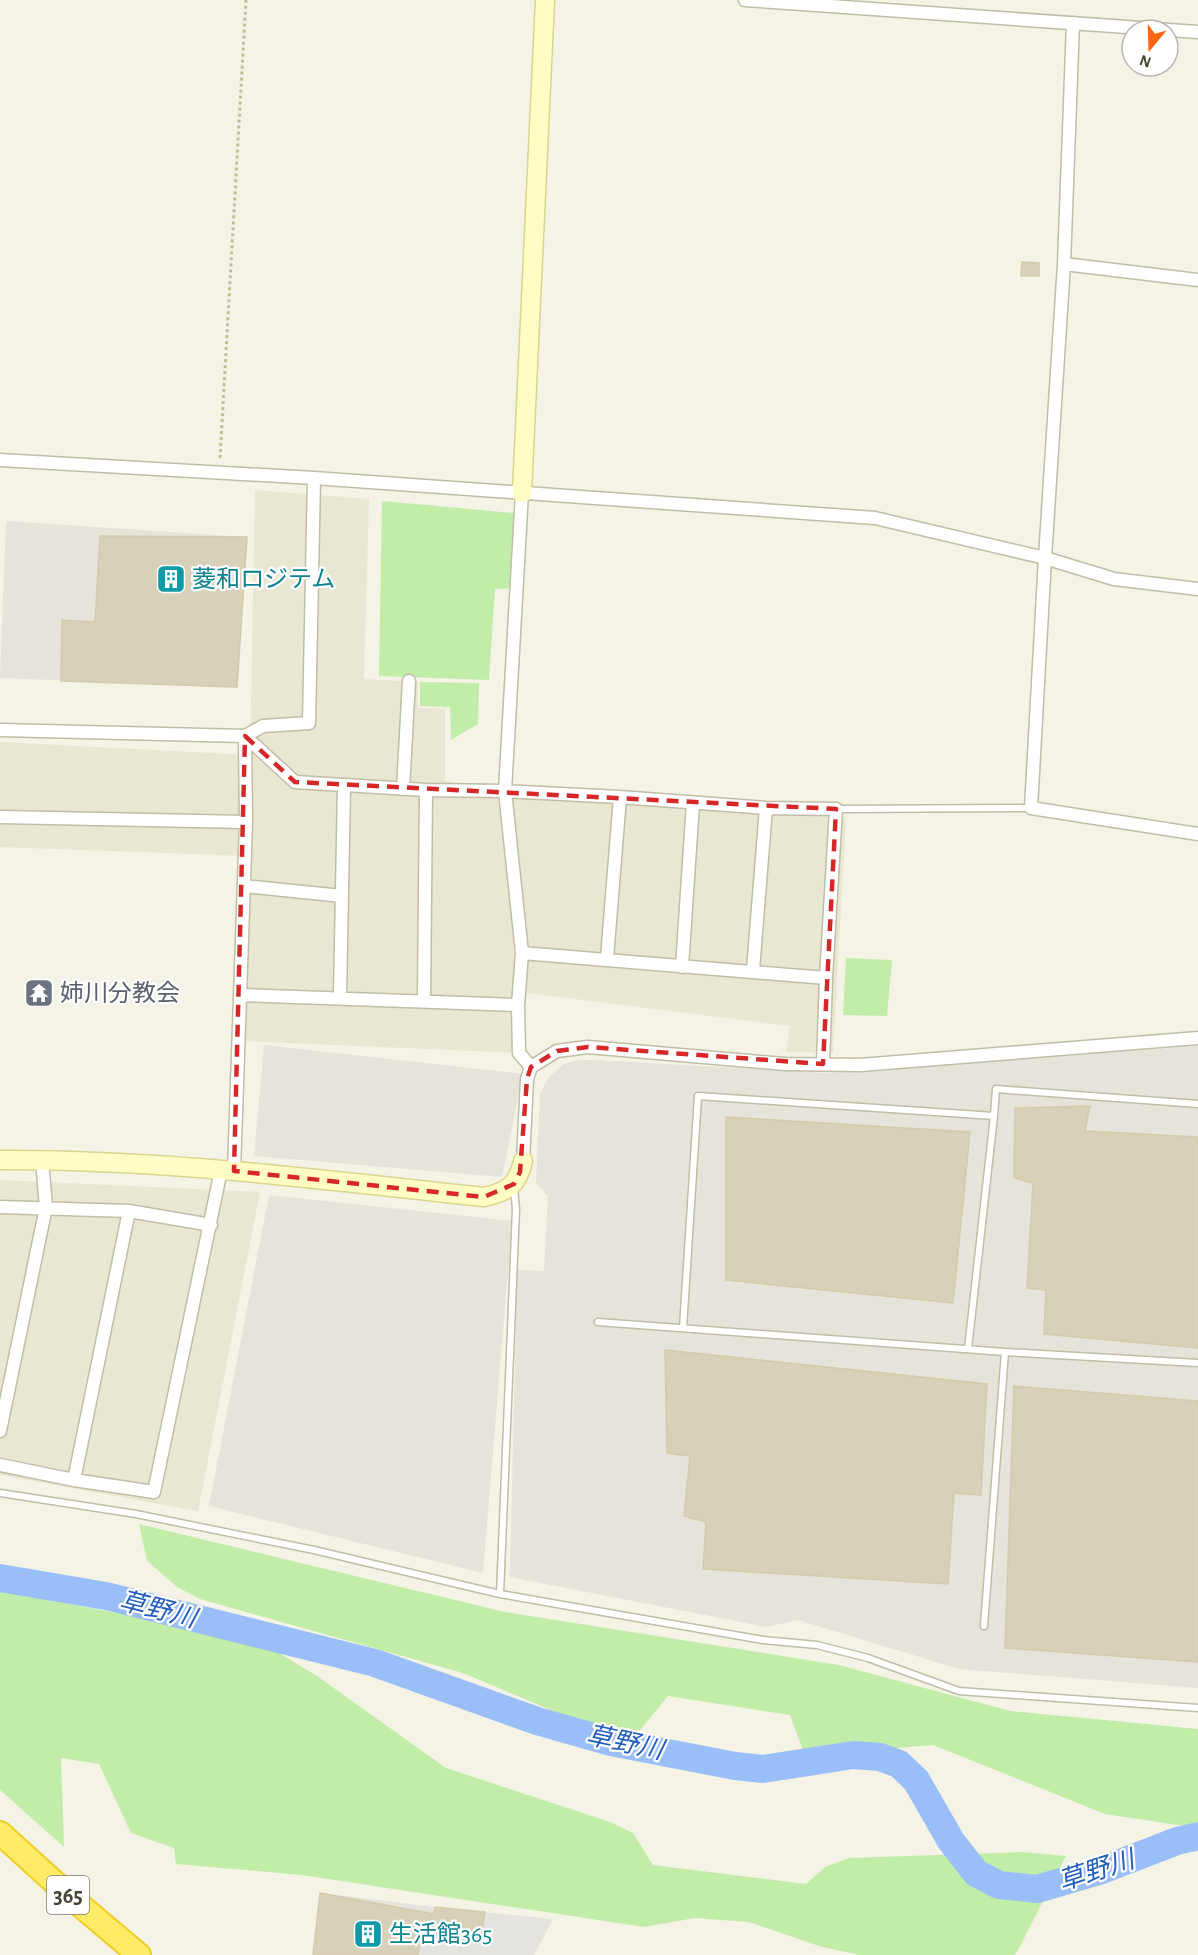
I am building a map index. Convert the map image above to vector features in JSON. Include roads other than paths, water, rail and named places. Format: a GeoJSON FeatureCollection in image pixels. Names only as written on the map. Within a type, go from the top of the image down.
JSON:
{"type":"FeatureCollection","features":[{"type":"Feature","properties":{"kind":"highway","name":"365"},"geometry":{"type":"LineString","coordinates":[[0,1833],[139,1955]]}},
{"type":"Feature","properties":{"kind":"street"},"geometry":{"type":"LineString","coordinates":[[531,1067],[519,1053],[518,1005],[522,953],[505,791],[522,493],[545,0]]}},
{"type":"Feature","properties":{"kind":"street"},"geometry":{"type":"LineString","coordinates":[[745,0],[1198,32]]}},
{"type":"Feature","properties":{"kind":"street"},"geometry":{"type":"LineString","coordinates":[[1073,23],[1064,264],[1031,808],[1198,834]]}},
{"type":"Feature","properties":{"kind":"street"},"geometry":{"type":"LineString","coordinates":[[1064,264],[1198,280]]}},
{"type":"Feature","properties":{"kind":"street"},"geometry":{"type":"LineString","coordinates":[[0,459],[314,478],[874,518],[1045,558],[1113,579],[1198,589]]}},
{"type":"Feature","properties":{"kind":"street"},"geometry":{"type":"LineString","coordinates":[[0,730],[245,736],[263,726],[309,723],[314,478]]}},
{"type":"Feature","properties":{"kind":"street"},"geometry":{"type":"LineString","coordinates":[[403,789],[409,681]]}},
{"type":"Feature","properties":{"kind":"street"},"geometry":{"type":"LineString","coordinates":[[245,736],[295,782],[403,789],[621,797],[766,808],[836,809],[823,1064]]}},
{"type":"Feature","properties":{"kind":"street"},"geometry":{"type":"LineString","coordinates":[[0,1465],[74,1480],[154,1492],[211,1225],[227,1171],[241,995],[246,822],[245,736]]}},
{"type":"Feature","properties":{"kind":"street"},"geometry":{"type":"LineString","coordinates":[[340,998],[344,785]]}},
{"type":"Feature","properties":{"kind":"street"},"geometry":{"type":"LineString","coordinates":[[424,1001],[426,790]]}},
{"type":"Feature","properties":{"kind":"street"},"geometry":{"type":"LineString","coordinates":[[607,958],[621,797]]}},
{"type":"Feature","properties":{"kind":"street"},"geometry":{"type":"LineString","coordinates":[[682,967],[693,803]]}},
{"type":"Feature","properties":{"kind":"street"},"geometry":{"type":"LineString","coordinates":[[753,970],[766,808]]}},
{"type":"Feature","properties":{"kind":"street"},"geometry":{"type":"LineString","coordinates":[[0,817],[246,822]]}},
{"type":"Feature","properties":{"kind":"street"},"geometry":{"type":"LineString","coordinates":[[244,886],[342,896]]}},
{"type":"Feature","properties":{"kind":"street"},"geometry":{"type":"LineString","coordinates":[[522,953],[607,958],[682,967],[753,970],[826,978]]}},
{"type":"Feature","properties":{"kind":"street"},"geometry":{"type":"LineString","coordinates":[[241,995],[518,1005]]}},
{"type":"Feature","properties":{"kind":"street"},"geometry":{"type":"LineString","coordinates":[[0,1160],[125,1163],[483,1197],[499,1194],[513,1184],[520,1172],[523,1161],[527,1079],[531,1067],[556,1051],[588,1047],[785,1064],[860,1065],[1198,1038]]}},
{"type":"Feature","properties":{"kind":"street"},"geometry":{"type":"LineString","coordinates":[[0,1431],[46,1208],[42,1160]]}},
{"type":"Feature","properties":{"kind":"street"},"geometry":{"type":"LineString","coordinates":[[0,1207],[129,1211],[211,1225]]}},
{"type":"Feature","properties":{"kind":"street"},"geometry":{"type":"LineString","coordinates":[[74,1480],[129,1211]]}},
{"type":"Feature","properties":{"kind":"lane"},"geometry":{"type":"LineString","coordinates":[[836,809],[1031,808]]}},
{"type":"Feature","properties":{"kind":"lane"},"geometry":{"type":"LineString","coordinates":[[968,1349],[996,1089],[1198,1104]]}},
{"type":"Feature","properties":{"kind":"lane"},"geometry":{"type":"LineString","coordinates":[[683,1328],[698,1096],[994,1116]]}},
{"type":"Feature","properties":{"kind":"lane"},"geometry":{"type":"LineString","coordinates":[[500,1594],[516,1209],[513,1184]]}},
{"type":"Feature","properties":{"kind":"lane"},"geometry":{"type":"LineString","coordinates":[[598,1322],[1005,1352],[1198,1363]]}},
{"type":"Feature","properties":{"kind":"lane"},"geometry":{"type":"LineString","coordinates":[[984,1626],[1005,1352]]}},
{"type":"Feature","properties":{"kind":"lane"},"geometry":{"type":"LineString","coordinates":[[0,1493],[136,1514],[303,1547],[500,1594],[763,1640],[817,1645],[868,1658],[959,1691],[1198,1708]]}},
{"type":"Feature","properties":{"kind":"waterway","name":"草野川"},"geometry":{"type":"LineString","coordinates":[[0,1578],[106,1596],[375,1663],[537,1721],[611,1742],[735,1766],[763,1769],[853,1755],[880,1757],[899,1764],[916,1780],[951,1841],[976,1873],[999,1885],[1037,1889],[1102,1870],[1177,1841],[1198,1836]]}},
{"type":"Feature","properties":{"kind":"place","name":"菱和ロジテム"},"geometry":{"type":"Point","coordinates":[171,579]}},
{"type":"Feature","properties":{"kind":"place","name":"姉川分教会"},"geometry":{"type":"Point","coordinates":[39,993]}},
{"type":"Feature","properties":{"kind":"place","name":"生活館365"},"geometry":{"type":"Point","coordinates":[368,1934]}}]}
